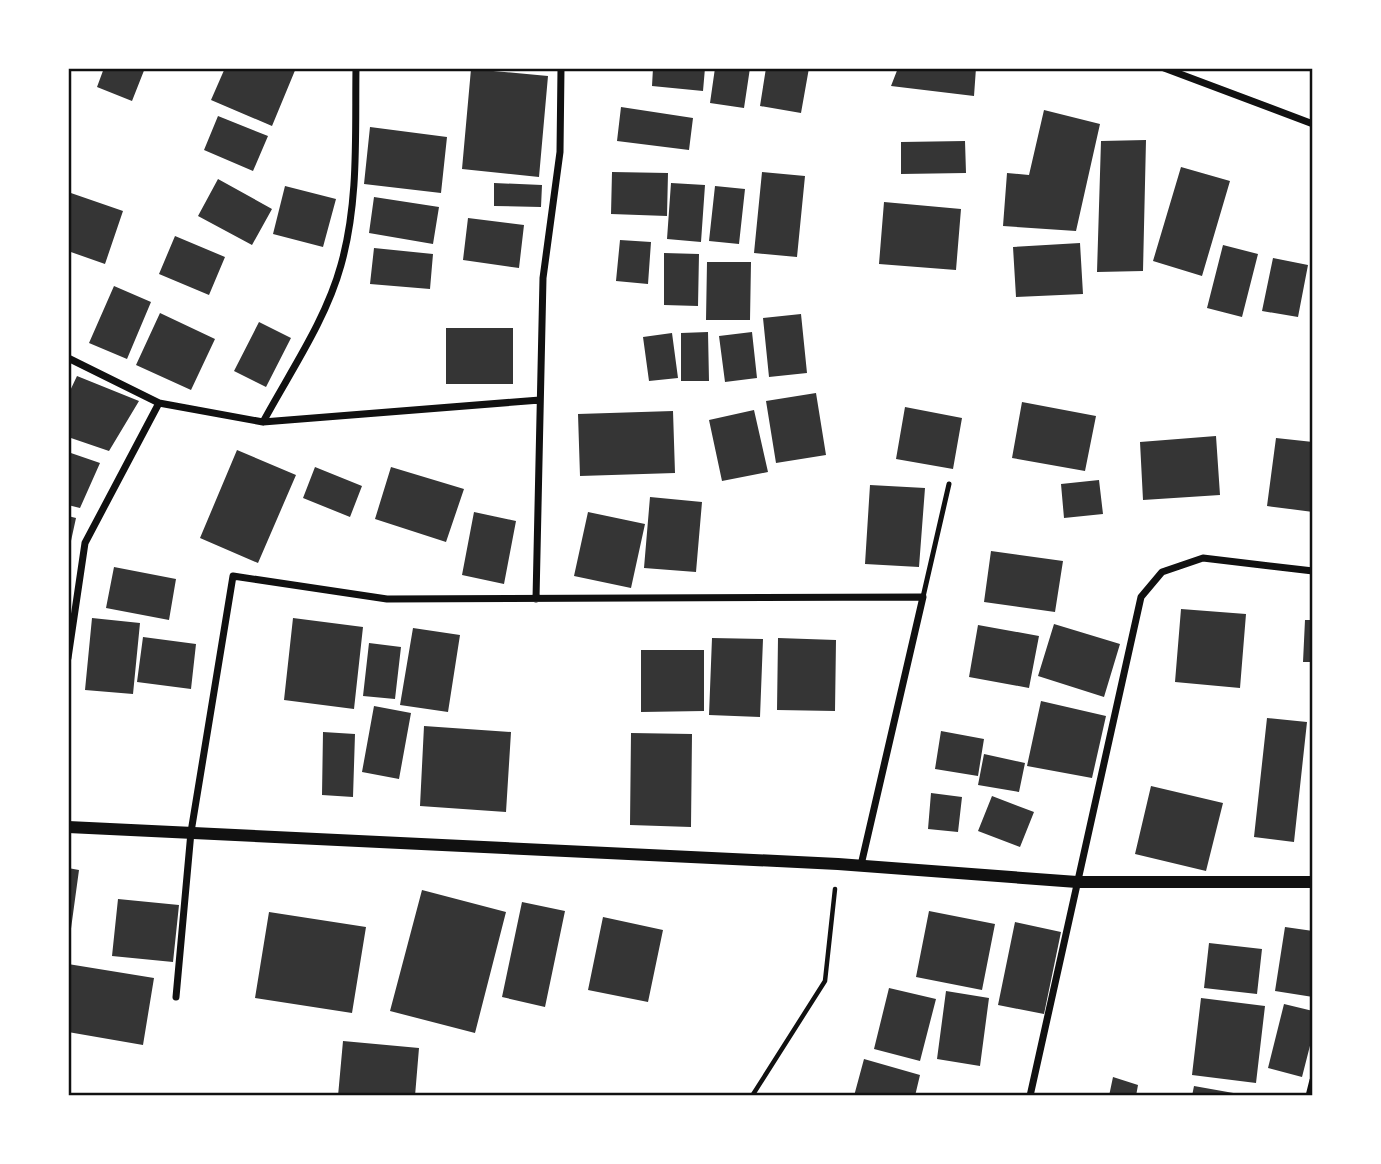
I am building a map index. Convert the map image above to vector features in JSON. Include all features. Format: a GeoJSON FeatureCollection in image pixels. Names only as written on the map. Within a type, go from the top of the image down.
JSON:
{"type":"FeatureCollection","features":[{"type":"Feature","properties":{"kind":"street"},"geometry":{"type":"LineString","coordinates":[[262,422],[321,315],[341,266],[354,206],[356,68]]}},
{"type":"Feature","properties":{"kind":"street"},"geometry":{"type":"LineString","coordinates":[[536,599],[543,278],[560,152],[561,68]]}},
{"type":"Feature","properties":{"kind":"street"},"geometry":{"type":"LineString","coordinates":[[1164,68],[1313,124]]}},
{"type":"Feature","properties":{"kind":"street"},"geometry":{"type":"LineString","coordinates":[[68,358],[159,403],[262,422],[540,400]]}},
{"type":"Feature","properties":{"kind":"street"},"geometry":{"type":"LineString","coordinates":[[68,658],[85,543],[159,403]]}},
{"type":"Feature","properties":{"kind":"street"},"geometry":{"type":"LineString","coordinates":[[1030,1096],[1140,597],[1162,572],[1203,558],[1313,571]]}},
{"type":"Feature","properties":{"kind":"street"},"geometry":{"type":"LineString","coordinates":[[176,996],[191,832],[233,576],[387,599],[923,597],[861,865]]}},
{"type":"Feature","properties":{"kind":"street"},"geometry":{"type":"LineString","coordinates":[[68,827],[861,865],[1077,882],[1313,882]]}},
{"type":"Feature","properties":{"kind":"street"},"geometry":{"type":"LineString","coordinates":[[1309,1096],[1313,1080]]}},
{"type":"Feature","properties":{"kind":"lane"},"geometry":{"type":"LineString","coordinates":[[923,597],[949,484]]}},
{"type":"Feature","properties":{"kind":"path"},"geometry":{"type":"LineString","coordinates":[[752,1096],[825,981],[838,864]]}},
{"type":"Feature","properties":{"kind":"building"},"geometry":{"type":"Polygon","coordinates":[[[104,68],[145,68],[132,101],[97,87],[104,68]]]}},
{"type":"Feature","properties":{"kind":"building"},"geometry":{"type":"Polygon","coordinates":[[[225,68],[296,68],[272,126],[211,100],[225,68]]]}},
{"type":"Feature","properties":{"kind":"building"},"geometry":{"type":"Polygon","coordinates":[[[653,68],[705,68],[703,91],[652,86],[653,68]]]}},
{"type":"Feature","properties":{"kind":"building"},"geometry":{"type":"Polygon","coordinates":[[[715,68],[750,68],[744,108],[710,103],[715,68]]]}},
{"type":"Feature","properties":{"kind":"building"},"geometry":{"type":"Polygon","coordinates":[[[766,68],[809,68],[801,113],[760,106],[766,68]]]}},
{"type":"Feature","properties":{"kind":"building"},"geometry":{"type":"Polygon","coordinates":[[[898,68],[976,68],[974,96],[891,86],[898,68]]]}},
{"type":"Feature","properties":{"kind":"building"},"geometry":{"type":"Polygon","coordinates":[[[471,69],[548,76],[539,177],[462,169],[471,69]]]}},
{"type":"Feature","properties":{"kind":"building"},"geometry":{"type":"Polygon","coordinates":[[[621,107],[693,118],[689,150],[617,141],[621,107]]]}},
{"type":"Feature","properties":{"kind":"building"},"geometry":{"type":"Polygon","coordinates":[[[1044,110],[1100,124],[1076,231],[1003,226],[1007,173],[1029,175],[1044,110]]]}},
{"type":"Feature","properties":{"kind":"building"},"geometry":{"type":"Polygon","coordinates":[[[218,116],[268,136],[253,171],[204,150],[218,116]]]}},
{"type":"Feature","properties":{"kind":"building"},"geometry":{"type":"Polygon","coordinates":[[[370,127],[447,137],[441,193],[364,184],[370,127]]]}},
{"type":"Feature","properties":{"kind":"building"},"geometry":{"type":"Polygon","coordinates":[[[1146,140],[1143,271],[1097,272],[1101,141],[1146,140]]]}},
{"type":"Feature","properties":{"kind":"building"},"geometry":{"type":"Polygon","coordinates":[[[965,141],[966,173],[901,174],[901,142],[965,141]]]}},
{"type":"Feature","properties":{"kind":"building"},"geometry":{"type":"Polygon","coordinates":[[[1181,167],[1230,181],[1202,276],[1153,261],[1181,167]]]}},
{"type":"Feature","properties":{"kind":"building"},"geometry":{"type":"Polygon","coordinates":[[[612,172],[668,173],[667,216],[611,214],[612,172]]]}},
{"type":"Feature","properties":{"kind":"building"},"geometry":{"type":"Polygon","coordinates":[[[762,172],[805,176],[797,257],[754,253],[762,172]]]}},
{"type":"Feature","properties":{"kind":"building"},"geometry":{"type":"Polygon","coordinates":[[[218,179],[272,209],[252,245],[198,216],[218,179]]]}},
{"type":"Feature","properties":{"kind":"building"},"geometry":{"type":"Polygon","coordinates":[[[494,183],[542,185],[541,207],[494,206],[494,183]]]}},
{"type":"Feature","properties":{"kind":"building"},"geometry":{"type":"Polygon","coordinates":[[[671,183],[705,185],[701,242],[667,239],[671,183]]]}},
{"type":"Feature","properties":{"kind":"building"},"geometry":{"type":"Polygon","coordinates":[[[285,186],[336,199],[323,247],[273,234],[285,186]]]}},
{"type":"Feature","properties":{"kind":"building"},"geometry":{"type":"Polygon","coordinates":[[[715,186],[745,189],[739,244],[709,241],[715,186]]]}},
{"type":"Feature","properties":{"kind":"building"},"geometry":{"type":"Polygon","coordinates":[[[68,192],[123,211],[105,264],[68,251],[68,192]]]}},
{"type":"Feature","properties":{"kind":"building"},"geometry":{"type":"Polygon","coordinates":[[[374,197],[439,207],[433,244],[369,233],[374,197]]]}},
{"type":"Feature","properties":{"kind":"building"},"geometry":{"type":"Polygon","coordinates":[[[884,202],[961,209],[956,270],[879,264],[884,202]]]}},
{"type":"Feature","properties":{"kind":"building"},"geometry":{"type":"Polygon","coordinates":[[[468,218],[524,225],[519,268],[463,260],[468,218]]]}},
{"type":"Feature","properties":{"kind":"building"},"geometry":{"type":"Polygon","coordinates":[[[175,236],[225,257],[209,295],[159,274],[175,236]]]}},
{"type":"Feature","properties":{"kind":"building"},"geometry":{"type":"Polygon","coordinates":[[[620,240],[651,242],[648,284],[616,281],[620,240]]]}},
{"type":"Feature","properties":{"kind":"building"},"geometry":{"type":"Polygon","coordinates":[[[1080,243],[1083,294],[1016,297],[1013,247],[1080,243]]]}},
{"type":"Feature","properties":{"kind":"building"},"geometry":{"type":"Polygon","coordinates":[[[1223,245],[1258,254],[1242,317],[1207,308],[1223,245]]]}},
{"type":"Feature","properties":{"kind":"building"},"geometry":{"type":"Polygon","coordinates":[[[374,248],[433,254],[430,289],[370,284],[374,248]]]}},
{"type":"Feature","properties":{"kind":"building"},"geometry":{"type":"Polygon","coordinates":[[[664,253],[699,254],[698,306],[664,305],[664,253]]]}},
{"type":"Feature","properties":{"kind":"building"},"geometry":{"type":"Polygon","coordinates":[[[1273,258],[1308,265],[1298,317],[1262,311],[1273,258]]]}},
{"type":"Feature","properties":{"kind":"building"},"geometry":{"type":"Polygon","coordinates":[[[707,262],[751,262],[750,320],[706,320],[707,262]]]}},
{"type":"Feature","properties":{"kind":"building"},"geometry":{"type":"Polygon","coordinates":[[[114,286],[151,302],[127,359],[89,343],[114,286]]]}},
{"type":"Feature","properties":{"kind":"building"},"geometry":{"type":"Polygon","coordinates":[[[160,313],[215,339],[191,390],[136,365],[160,313]]]}},
{"type":"Feature","properties":{"kind":"building"},"geometry":{"type":"Polygon","coordinates":[[[801,314],[807,373],[769,377],[763,318],[801,314]]]}},
{"type":"Feature","properties":{"kind":"building"},"geometry":{"type":"Polygon","coordinates":[[[259,322],[291,338],[266,387],[234,371],[259,322]]]}},
{"type":"Feature","properties":{"kind":"building"},"geometry":{"type":"Polygon","coordinates":[[[446,328],[513,328],[513,384],[446,384],[446,328]]]}},
{"type":"Feature","properties":{"kind":"building"},"geometry":{"type":"Polygon","coordinates":[[[708,332],[709,381],[681,381],[681,333],[708,332]]]}},
{"type":"Feature","properties":{"kind":"building"},"geometry":{"type":"Polygon","coordinates":[[[752,332],[757,378],[725,382],[719,336],[752,332]]]}},
{"type":"Feature","properties":{"kind":"building"},"geometry":{"type":"Polygon","coordinates":[[[672,333],[678,378],[649,381],[643,337],[672,333]]]}},
{"type":"Feature","properties":{"kind":"building"},"geometry":{"type":"Polygon","coordinates":[[[77,376],[139,401],[109,451],[68,437],[68,395],[77,376]]]}},
{"type":"Feature","properties":{"kind":"building"},"geometry":{"type":"Polygon","coordinates":[[[816,393],[826,455],[776,463],[766,401],[816,393]]]}},
{"type":"Feature","properties":{"kind":"building"},"geometry":{"type":"Polygon","coordinates":[[[1022,402],[1096,416],[1085,471],[1012,458],[1022,402]]]}},
{"type":"Feature","properties":{"kind":"building"},"geometry":{"type":"Polygon","coordinates":[[[905,407],[962,418],[953,469],[896,459],[905,407]]]}},
{"type":"Feature","properties":{"kind":"building"},"geometry":{"type":"Polygon","coordinates":[[[754,410],[768,472],[722,481],[709,420],[754,410]]]}},
{"type":"Feature","properties":{"kind":"building"},"geometry":{"type":"Polygon","coordinates":[[[673,411],[675,473],[580,476],[578,414],[673,411]]]}},
{"type":"Feature","properties":{"kind":"building"},"geometry":{"type":"Polygon","coordinates":[[[1216,436],[1220,495],[1143,500],[1140,442],[1216,436]]]}},
{"type":"Feature","properties":{"kind":"building"},"geometry":{"type":"Polygon","coordinates":[[[1276,438],[1313,442],[1313,512],[1267,506],[1276,438]]]}},
{"type":"Feature","properties":{"kind":"building"},"geometry":{"type":"Polygon","coordinates":[[[237,450],[296,475],[258,563],[200,538],[237,450]]]}},
{"type":"Feature","properties":{"kind":"building"},"geometry":{"type":"Polygon","coordinates":[[[68,452],[100,463],[80,508],[68,505],[68,452]]]}},
{"type":"Feature","properties":{"kind":"building"},"geometry":{"type":"Polygon","coordinates":[[[315,467],[362,486],[350,517],[303,498],[315,467]]]}},
{"type":"Feature","properties":{"kind":"building"},"geometry":{"type":"Polygon","coordinates":[[[391,467],[464,489],[446,542],[375,519],[391,467]]]}},
{"type":"Feature","properties":{"kind":"building"},"geometry":{"type":"Polygon","coordinates":[[[1099,480],[1103,514],[1064,518],[1061,484],[1099,480]]]}},
{"type":"Feature","properties":{"kind":"building"},"geometry":{"type":"Polygon","coordinates":[[[870,485],[925,488],[919,567],[865,564],[870,485]]]}},
{"type":"Feature","properties":{"kind":"building"},"geometry":{"type":"Polygon","coordinates":[[[650,497],[702,502],[696,572],[644,568],[650,497]]]}},
{"type":"Feature","properties":{"kind":"building"},"geometry":{"type":"Polygon","coordinates":[[[474,512],[516,521],[504,584],[462,575],[474,512]]]}},
{"type":"Feature","properties":{"kind":"building"},"geometry":{"type":"Polygon","coordinates":[[[588,512],[645,524],[631,588],[574,576],[588,512]]]}},
{"type":"Feature","properties":{"kind":"building"},"geometry":{"type":"Polygon","coordinates":[[[68,516],[76,518],[69,550],[68,550],[68,516]]]}},
{"type":"Feature","properties":{"kind":"building"},"geometry":{"type":"Polygon","coordinates":[[[991,551],[1063,561],[1055,612],[984,602],[991,551]]]}},
{"type":"Feature","properties":{"kind":"building"},"geometry":{"type":"Polygon","coordinates":[[[114,567],[176,579],[169,620],[106,608],[114,567]]]}},
{"type":"Feature","properties":{"kind":"building"},"geometry":{"type":"Polygon","coordinates":[[[1181,609],[1246,614],[1240,688],[1175,682],[1181,609]]]}},
{"type":"Feature","properties":{"kind":"building"},"geometry":{"type":"Polygon","coordinates":[[[92,618],[140,623],[133,694],[85,690],[92,618]]]}},
{"type":"Feature","properties":{"kind":"building"},"geometry":{"type":"Polygon","coordinates":[[[293,618],[363,627],[354,709],[284,700],[293,618]]]}},
{"type":"Feature","properties":{"kind":"building"},"geometry":{"type":"Polygon","coordinates":[[[1305,620],[1313,620],[1313,662],[1303,662],[1305,620]]]}},
{"type":"Feature","properties":{"kind":"building"},"geometry":{"type":"Polygon","coordinates":[[[1054,624],[1120,644],[1104,697],[1038,676],[1054,624]]]}},
{"type":"Feature","properties":{"kind":"building"},"geometry":{"type":"Polygon","coordinates":[[[978,625],[1039,636],[1029,688],[969,677],[978,625]]]}},
{"type":"Feature","properties":{"kind":"building"},"geometry":{"type":"Polygon","coordinates":[[[413,628],[460,635],[448,712],[400,705],[413,628]]]}},
{"type":"Feature","properties":{"kind":"building"},"geometry":{"type":"Polygon","coordinates":[[[143,637],[196,644],[191,689],[137,682],[143,637]]]}},
{"type":"Feature","properties":{"kind":"building"},"geometry":{"type":"Polygon","coordinates":[[[712,638],[763,639],[760,717],[709,715],[712,638]]]}},
{"type":"Feature","properties":{"kind":"building"},"geometry":{"type":"Polygon","coordinates":[[[778,638],[836,640],[835,711],[777,710],[778,638]]]}},
{"type":"Feature","properties":{"kind":"building"},"geometry":{"type":"Polygon","coordinates":[[[369,643],[401,647],[395,699],[363,696],[369,643]]]}},
{"type":"Feature","properties":{"kind":"building"},"geometry":{"type":"Polygon","coordinates":[[[641,650],[704,650],[704,711],[641,712],[641,650]]]}},
{"type":"Feature","properties":{"kind":"building"},"geometry":{"type":"Polygon","coordinates":[[[1041,701],[1106,716],[1092,778],[1027,766],[1041,701]]]}},
{"type":"Feature","properties":{"kind":"building"},"geometry":{"type":"Polygon","coordinates":[[[374,706],[411,713],[399,779],[362,772],[374,706]]]}},
{"type":"Feature","properties":{"kind":"building"},"geometry":{"type":"Polygon","coordinates":[[[1267,718],[1307,722],[1294,842],[1254,837],[1267,718]]]}},
{"type":"Feature","properties":{"kind":"building"},"geometry":{"type":"Polygon","coordinates":[[[424,726],[511,732],[506,812],[420,806],[424,726]]]}},
{"type":"Feature","properties":{"kind":"building"},"geometry":{"type":"Polygon","coordinates":[[[941,731],[984,739],[978,776],[935,769],[941,731]]]}},
{"type":"Feature","properties":{"kind":"building"},"geometry":{"type":"Polygon","coordinates":[[[323,732],[355,734],[353,797],[322,795],[323,732]]]}},
{"type":"Feature","properties":{"kind":"building"},"geometry":{"type":"Polygon","coordinates":[[[631,733],[692,734],[691,827],[630,825],[631,733]]]}},
{"type":"Feature","properties":{"kind":"building"},"geometry":{"type":"Polygon","coordinates":[[[984,754],[1025,763],[1019,792],[978,785],[984,754]]]}},
{"type":"Feature","properties":{"kind":"building"},"geometry":{"type":"Polygon","coordinates":[[[1151,786],[1223,803],[1206,871],[1135,854],[1151,786]]]}},
{"type":"Feature","properties":{"kind":"building"},"geometry":{"type":"Polygon","coordinates":[[[931,793],[962,797],[958,832],[928,829],[931,793]]]}},
{"type":"Feature","properties":{"kind":"building"},"geometry":{"type":"Polygon","coordinates":[[[992,796],[1034,812],[1020,847],[978,831],[992,796]]]}},
{"type":"Feature","properties":{"kind":"building"},"geometry":{"type":"Polygon","coordinates":[[[68,868],[79,870],[70,936],[68,936],[68,868]]]}},
{"type":"Feature","properties":{"kind":"building"},"geometry":{"type":"Polygon","coordinates":[[[422,890],[506,912],[475,1033],[390,1011],[422,890]]]}},
{"type":"Feature","properties":{"kind":"building"},"geometry":{"type":"Polygon","coordinates":[[[118,899],[179,905],[173,962],[112,956],[118,899]]]}},
{"type":"Feature","properties":{"kind":"building"},"geometry":{"type":"Polygon","coordinates":[[[522,902],[565,911],[545,1007],[502,997],[522,902]]]}},
{"type":"Feature","properties":{"kind":"building"},"geometry":{"type":"Polygon","coordinates":[[[929,911],[995,924],[982,990],[916,977],[929,911]]]}},
{"type":"Feature","properties":{"kind":"building"},"geometry":{"type":"Polygon","coordinates":[[[269,912],[366,927],[352,1013],[255,998],[269,912]]]}},
{"type":"Feature","properties":{"kind":"building"},"geometry":{"type":"Polygon","coordinates":[[[603,917],[663,930],[648,1002],[588,990],[603,917]]]}},
{"type":"Feature","properties":{"kind":"building"},"geometry":{"type":"Polygon","coordinates":[[[1015,922],[1061,932],[1044,1014],[998,1005],[1015,922]]]}},
{"type":"Feature","properties":{"kind":"building"},"geometry":{"type":"Polygon","coordinates":[[[1285,927],[1313,931],[1313,997],[1275,991],[1285,927]]]}},
{"type":"Feature","properties":{"kind":"building"},"geometry":{"type":"Polygon","coordinates":[[[1209,943],[1262,949],[1257,994],[1204,988],[1209,943]]]}},
{"type":"Feature","properties":{"kind":"building"},"geometry":{"type":"Polygon","coordinates":[[[68,964],[154,978],[143,1045],[68,1032],[68,964]]]}},
{"type":"Feature","properties":{"kind":"building"},"geometry":{"type":"Polygon","coordinates":[[[889,988],[936,999],[920,1061],[874,1049],[889,988]]]}},
{"type":"Feature","properties":{"kind":"building"},"geometry":{"type":"Polygon","coordinates":[[[946,991],[989,998],[980,1066],[937,1059],[946,991]]]}},
{"type":"Feature","properties":{"kind":"building"},"geometry":{"type":"Polygon","coordinates":[[[1201,998],[1265,1006],[1256,1083],[1192,1075],[1201,998]]]}},
{"type":"Feature","properties":{"kind":"building"},"geometry":{"type":"Polygon","coordinates":[[[1284,1004],[1313,1011],[1313,1034],[1302,1077],[1268,1068],[1284,1004]]]}},
{"type":"Feature","properties":{"kind":"building"},"geometry":{"type":"Polygon","coordinates":[[[343,1041],[419,1048],[415,1096],[338,1096],[343,1041]]]}},
{"type":"Feature","properties":{"kind":"building"},"geometry":{"type":"Polygon","coordinates":[[[864,1059],[920,1075],[915,1096],[854,1096],[864,1059]]]}},
{"type":"Feature","properties":{"kind":"building"},"geometry":{"type":"Polygon","coordinates":[[[1113,1077],[1138,1085],[1136,1096],[1109,1096],[1113,1077]]]}},
{"type":"Feature","properties":{"kind":"building"},"geometry":{"type":"Polygon","coordinates":[[[1194,1086],[1239,1094],[1239,1096],[1192,1096],[1194,1086]]]}}]}
